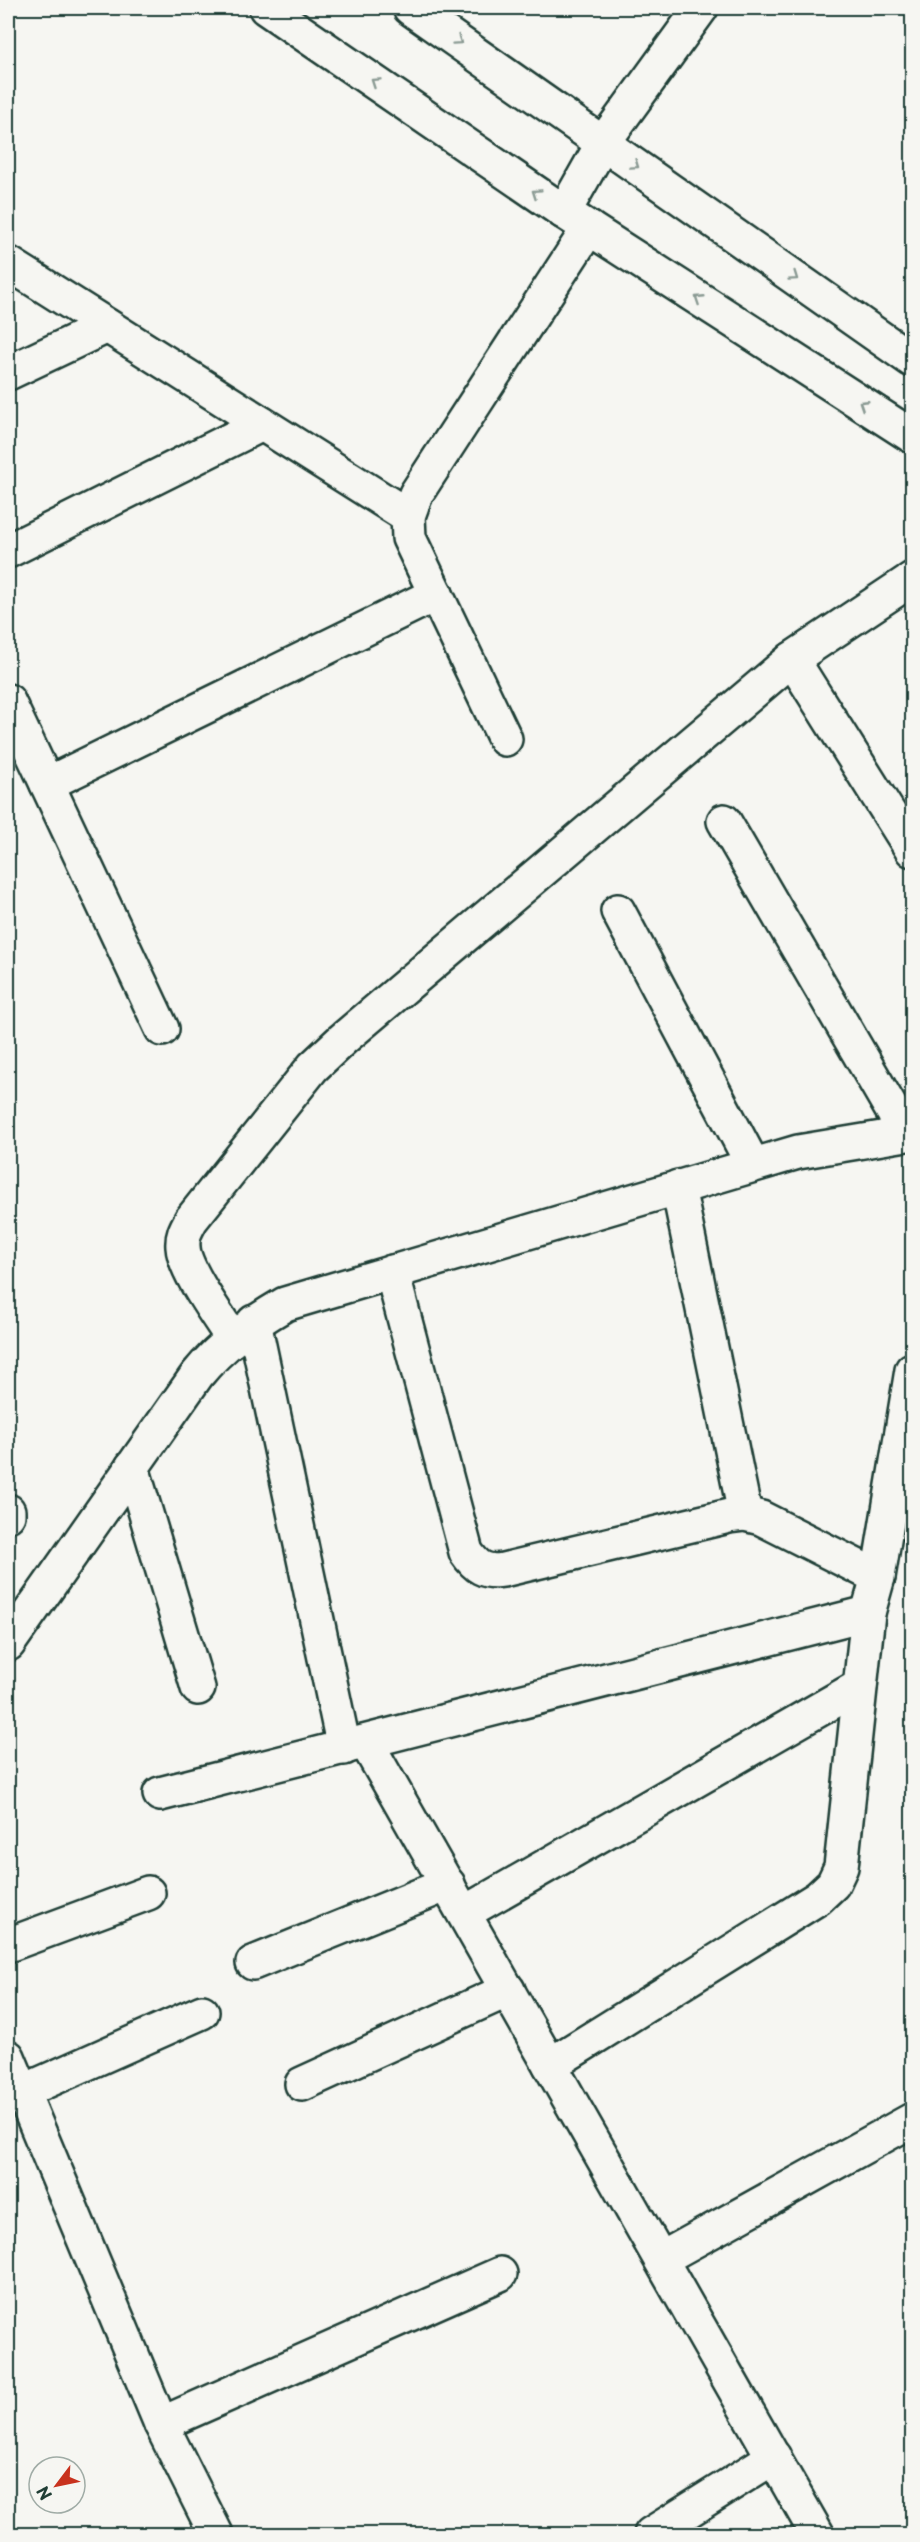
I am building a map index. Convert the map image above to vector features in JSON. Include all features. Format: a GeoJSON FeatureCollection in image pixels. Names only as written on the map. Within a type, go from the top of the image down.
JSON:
{"type":"FeatureCollection","features":[{"type":"Feature","properties":{"kind":"street"},"geometry":{"type":"LineString","coordinates":[[266,8],[577,220],[912,436]]}},
{"type":"Feature","properties":{"kind":"street"},"geometry":{"type":"LineString","coordinates":[[410,8],[912,360]]}},
{"type":"Feature","properties":{"kind":"street"},"geometry":{"type":"LineString","coordinates":[[505,739],[409,538],[408,516],[416,494],[577,220],[603,143],[701,8]]}},
{"type":"Feature","properties":{"kind":"street"},"geometry":{"type":"LineString","coordinates":[[8,263],[408,516]]}},
{"type":"Feature","properties":{"kind":"street"},"geometry":{"type":"LineString","coordinates":[[8,374],[106,326]]}},
{"type":"Feature","properties":{"kind":"street"},"geometry":{"type":"LineString","coordinates":[[8,551],[261,424]]}},
{"type":"Feature","properties":{"kind":"street"},"geometry":{"type":"LineString","coordinates":[[818,2535],[448,1884],[355,1745],[243,1330],[188,1266],[183,1248],[184,1233],[191,1220],[313,1067],[343,1039],[792,659],[912,579]]}},
{"type":"Feature","properties":{"kind":"street"},"geometry":{"type":"LineString","coordinates":[[46,784],[436,594]]}},
{"type":"Feature","properties":{"kind":"street"},"geometry":{"type":"LineString","coordinates":[[792,659],[912,850]]}},
{"type":"Feature","properties":{"kind":"street"},"geometry":{"type":"LineString","coordinates":[[8,701],[162,1029]]}},
{"type":"Feature","properties":{"kind":"street"},"geometry":{"type":"LineString","coordinates":[[8,1644],[216,1351],[243,1330],[285,1304],[798,1152],[909,1133],[724,821]]}},
{"type":"Feature","properties":{"kind":"street"},"geometry":{"type":"LineString","coordinates":[[618,911],[753,1165]]}},
{"type":"Feature","properties":{"kind":"street"},"geometry":{"type":"LineString","coordinates":[[678,1187],[745,1514]]}},
{"type":"Feature","properties":{"kind":"street"},"geometry":{"type":"LineString","coordinates":[[392,1272],[466,1552],[475,1565],[490,1572],[503,1570],[729,1515],[745,1514],[761,1518],[878,1577]]}},
{"type":"Feature","properties":{"kind":"street"},"geometry":{"type":"LineString","coordinates":[[550,2065],[818,1898],[833,1884],[841,1867],[868,1613],[901,1502],[912,1370]]}},
{"type":"Feature","properties":{"kind":"street"},"geometry":{"type":"LineString","coordinates":[[132,1467],[198,1688]]}},
{"type":"Feature","properties":{"kind":"street"},"geometry":{"type":"LineString","coordinates":[[8,1510],[8,1515]]}},
{"type":"Feature","properties":{"kind":"street"},"geometry":{"type":"LineString","coordinates":[[160,1794],[868,1613]]}},
{"type":"Feature","properties":{"kind":"street"},"geometry":{"type":"LineString","coordinates":[[464,1913],[860,1686]]}},
{"type":"Feature","properties":{"kind":"street"},"geometry":{"type":"LineString","coordinates":[[253,1963],[448,1884]]}},
{"type":"Feature","properties":{"kind":"street"},"geometry":{"type":"LineString","coordinates":[[8,1945],[148,1893]]}},
{"type":"Feature","properties":{"kind":"street"},"geometry":{"type":"LineString","coordinates":[[302,2085],[508,1990]]}},
{"type":"Feature","properties":{"kind":"street"},"geometry":{"type":"LineString","coordinates":[[20,2107],[202,2012]]}},
{"type":"Feature","properties":{"kind":"street"},"geometry":{"type":"LineString","coordinates":[[8,2057],[20,2107],[161,2424],[216,2535]]}},
{"type":"Feature","properties":{"kind":"street"},"geometry":{"type":"LineString","coordinates":[[661,2259],[912,2120]]}},
{"type":"Feature","properties":{"kind":"street"},"geometry":{"type":"LineString","coordinates":[[161,2424],[500,2274]]}},
{"type":"Feature","properties":{"kind":"street"},"geometry":{"type":"LineString","coordinates":[[651,2535],[774,2457]]}}]}
